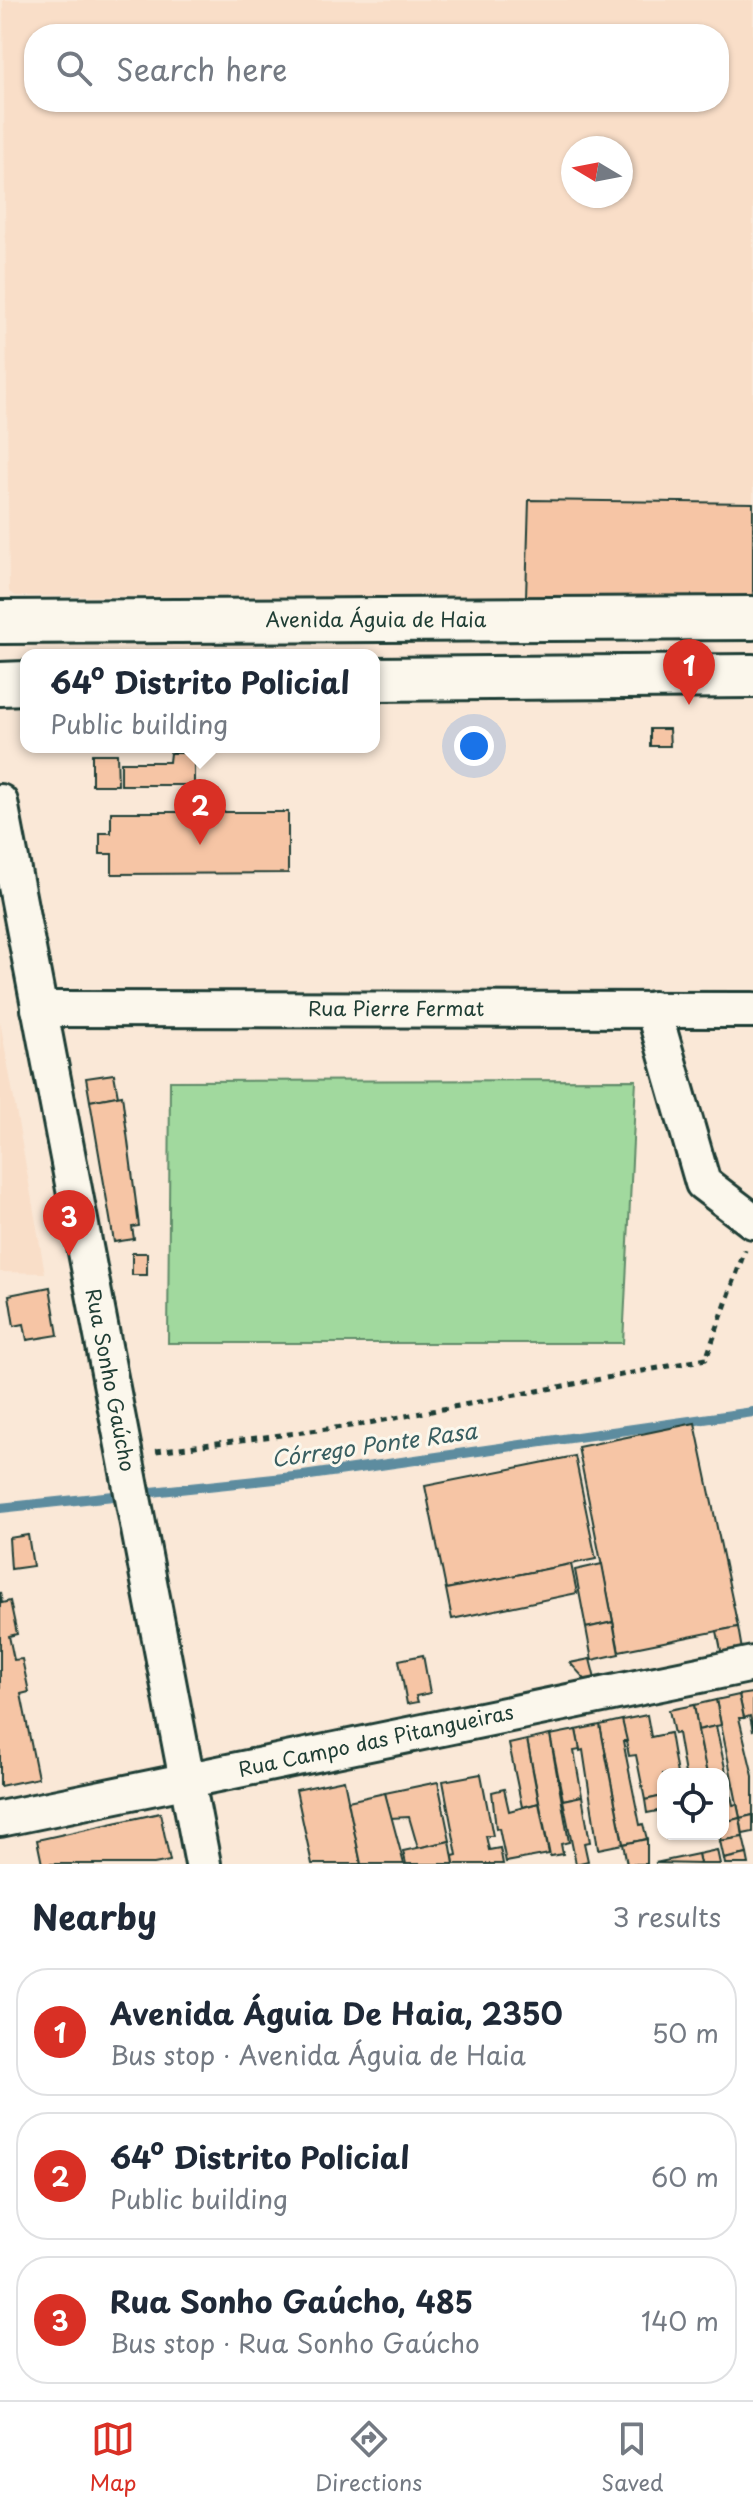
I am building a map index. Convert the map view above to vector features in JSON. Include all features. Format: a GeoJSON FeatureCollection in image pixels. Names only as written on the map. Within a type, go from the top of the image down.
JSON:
{"type":"FeatureCollection","features":[{"type":"Feature","properties":{"kind":"main road","name":"Avenida Águia de Haia"},"geometry":{"type":"LineString","coordinates":[[0,622],[753,618]]}},
{"type":"Feature","properties":{"kind":"main road"},"geometry":{"type":"LineString","coordinates":[[380,679],[753,676]]}},
{"type":"Feature","properties":{"kind":"main road"},"geometry":{"type":"LineString","coordinates":[[0,684],[20,683]]}},
{"type":"Feature","properties":{"kind":"street","name":"Rua Sonho Gaúcho"},"geometry":{"type":"LineString","coordinates":[[0,802],[203,1864]]}},
{"type":"Feature","properties":{"kind":"street","name":"Rua Pierre Fermat"},"geometry":{"type":"LineString","coordinates":[[39,1009],[753,1010]]}},
{"type":"Feature","properties":{"kind":"street"},"geometry":{"type":"LineString","coordinates":[[653,1009],[703,1183],[750,1231]]}},
{"type":"Feature","properties":{"kind":"street","name":"Rua Campo das Pitangueiras"},"geometry":{"type":"LineString","coordinates":[[0,1819],[753,1664]]}},
{"type":"Feature","properties":{"kind":"path"},"geometry":{"type":"LineString","coordinates":[[146,1452],[358,1425],[706,1359],[750,1231]]}},
{"type":"Feature","properties":{"kind":"shaded area"},"geometry":{"type":"Polygon","coordinates":[[[3,0],[753,0],[753,598],[16,596],[9,592],[3,0]]]}},
{"type":"Feature","properties":{"kind":"shaded area"},"geometry":{"type":"Polygon","coordinates":[[[0,1021],[45,1273],[0,1272],[0,1021]]]}},
{"type":"Feature","properties":{"kind":"green space"},"geometry":{"type":"Polygon","coordinates":[[[636,1080],[623,1343],[168,1343],[170,1081],[636,1080]]]}},
{"type":"Feature","properties":{"kind":"building"},"geometry":{"type":"Polygon","coordinates":[[[529,500],[753,503],[753,598],[526,597],[529,500]]]}},
{"type":"Feature","properties":{"kind":"building"},"geometry":{"type":"Polygon","coordinates":[[[650,729],[669,729],[670,746],[650,746],[650,729]]]}},
{"type":"Feature","properties":{"kind":"building"},"geometry":{"type":"Polygon","coordinates":[[[170,753],[194,753],[194,785],[121,785],[121,762],[169,762],[170,753]]]}},
{"type":"Feature","properties":{"kind":"building"},"geometry":{"type":"Polygon","coordinates":[[[92,754],[117,754],[118,785],[92,785],[92,754]]]}},
{"type":"Feature","properties":{"kind":"building"},"geometry":{"type":"Polygon","coordinates":[[[111,812],[288,812],[288,873],[112,874],[112,854],[100,854],[100,833],[111,833],[111,812]]]}},
{"type":"Feature","properties":{"kind":"building"},"geometry":{"type":"Polygon","coordinates":[[[114,1074],[118,1096],[90,1101],[86,1078],[114,1074]]]}},
{"type":"Feature","properties":{"kind":"building"},"geometry":{"type":"Polygon","coordinates":[[[122,1095],[139,1226],[132,1227],[134,1239],[114,1242],[90,1101],[122,1095]]]}},
{"type":"Feature","properties":{"kind":"building"},"geometry":{"type":"Polygon","coordinates":[[[132,1253],[147,1253],[147,1275],[132,1275],[132,1253]]]}},
{"type":"Feature","properties":{"kind":"building"},"geometry":{"type":"Polygon","coordinates":[[[50,1287],[58,1335],[27,1340],[24,1324],[14,1326],[9,1295],[50,1287]]]}},
{"type":"Feature","properties":{"kind":"building"},"geometry":{"type":"Polygon","coordinates":[[[695,1423],[738,1627],[619,1651],[578,1447],[695,1423]]]}},
{"type":"Feature","properties":{"kind":"building"},"geometry":{"type":"Polygon","coordinates":[[[575,1456],[596,1559],[446,1589],[425,1486],[575,1456]]]}},
{"type":"Feature","properties":{"kind":"building"},"geometry":{"type":"Polygon","coordinates":[[[28,1535],[33,1566],[11,1569],[9,1538],[28,1535]]]}},
{"type":"Feature","properties":{"kind":"building"},"geometry":{"type":"Polygon","coordinates":[[[571,1564],[577,1593],[452,1619],[446,1589],[571,1564]]]}},
{"type":"Feature","properties":{"kind":"building"},"geometry":{"type":"Polygon","coordinates":[[[602,1564],[613,1622],[586,1628],[575,1570],[602,1564]]]}},
{"type":"Feature","properties":{"kind":"building"},"geometry":{"type":"Polygon","coordinates":[[[0,1592],[2,1603],[10,1601],[17,1634],[9,1636],[14,1660],[22,1659],[29,1692],[21,1694],[38,1778],[0,1786],[0,1592]]]}},
{"type":"Feature","properties":{"kind":"building"},"geometry":{"type":"Polygon","coordinates":[[[613,1622],[619,1654],[592,1660],[586,1628],[613,1622]]]}},
{"type":"Feature","properties":{"kind":"building"},"geometry":{"type":"Polygon","coordinates":[[[738,1627],[743,1656],[723,1660],[717,1631],[738,1627]]]}},
{"type":"Feature","properties":{"kind":"building"},"geometry":{"type":"Polygon","coordinates":[[[423,1655],[430,1693],[416,1696],[418,1702],[407,1704],[399,1660],[423,1655]]]}},
{"type":"Feature","properties":{"kind":"building"},"geometry":{"type":"Polygon","coordinates":[[[590,1659],[597,1687],[593,1688],[570,1663],[590,1659]]]}},
{"type":"Feature","properties":{"kind":"building"},"geometry":{"type":"Polygon","coordinates":[[[753,1693],[753,1731],[750,1716],[744,1718],[739,1695],[753,1693]]]}},
{"type":"Feature","properties":{"kind":"building"},"geometry":{"type":"Polygon","coordinates":[[[739,1695],[744,1718],[739,1718],[753,1776],[753,1815],[740,1818],[716,1700],[739,1695]]]}},
{"type":"Feature","properties":{"kind":"building"},"geometry":{"type":"Polygon","coordinates":[[[716,1700],[721,1725],[698,1730],[694,1705],[716,1700]]]}},
{"type":"Feature","properties":{"kind":"building"},"geometry":{"type":"Polygon","coordinates":[[[694,1705],[706,1768],[684,1768],[678,1733],[674,1734],[669,1710],[694,1705]]]}},
{"type":"Feature","properties":{"kind":"building"},"geometry":{"type":"Polygon","coordinates":[[[647,1715],[651,1737],[670,1733],[676,1768],[657,1768],[657,1797],[645,1800],[636,1755],[629,1756],[622,1720],[647,1715]]]}},
{"type":"Feature","properties":{"kind":"building"},"geometry":{"type":"Polygon","coordinates":[[[622,1720],[627,1741],[623,1741],[640,1825],[643,1824],[647,1839],[623,1844],[600,1725],[622,1720]]]}},
{"type":"Feature","properties":{"kind":"building"},"geometry":{"type":"Polygon","coordinates":[[[600,1725],[623,1844],[598,1849],[583,1750],[580,1751],[576,1730],[600,1725]]]}},
{"type":"Feature","properties":{"kind":"building"},"geometry":{"type":"Polygon","coordinates":[[[716,1726],[725,1768],[706,1768],[698,1730],[716,1726]]]}},
{"type":"Feature","properties":{"kind":"building"},"geometry":{"type":"Polygon","coordinates":[[[576,1730],[580,1750],[574,1751],[582,1796],[563,1800],[550,1735],[576,1730]]]}},
{"type":"Feature","properties":{"kind":"building"},"geometry":{"type":"Polygon","coordinates":[[[550,1735],[569,1842],[561,1844],[563,1854],[550,1856],[527,1740],[550,1735]]]}},
{"type":"Feature","properties":{"kind":"building"},"geometry":{"type":"Polygon","coordinates":[[[527,1740],[539,1803],[522,1807],[509,1744],[527,1740]]]}},
{"type":"Feature","properties":{"kind":"building"},"geometry":{"type":"Polygon","coordinates":[[[481,1774],[493,1836],[486,1836],[489,1850],[500,1848],[503,1864],[454,1864],[453,1856],[457,1855],[443,1781],[481,1774]]]}},
{"type":"Feature","properties":{"kind":"building"},"geometry":{"type":"Polygon","coordinates":[[[344,1780],[361,1864],[312,1864],[296,1790],[344,1780]]]}},
{"type":"Feature","properties":{"kind":"building"},"geometry":{"type":"Polygon","coordinates":[[[438,1782],[450,1841],[418,1848],[409,1817],[390,1818],[385,1793],[438,1782]]]}},
{"type":"Feature","properties":{"kind":"building"},"geometry":{"type":"Polygon","coordinates":[[[729,1786],[733,1805],[737,1804],[740,1818],[729,1821],[729,1786]]]}},
{"type":"Feature","properties":{"kind":"building"},"geometry":{"type":"Polygon","coordinates":[[[504,1789],[509,1811],[539,1803],[549,1854],[506,1862],[499,1828],[496,1829],[492,1792],[504,1789]]]}},
{"type":"Feature","properties":{"kind":"building"},"geometry":{"type":"Polygon","coordinates":[[[385,1793],[404,1864],[361,1864],[348,1801],[385,1793]]]}},
{"type":"Feature","properties":{"kind":"building"},"geometry":{"type":"Polygon","coordinates":[[[582,1796],[590,1842],[584,1843],[588,1861],[576,1864],[563,1800],[582,1796]]]}},
{"type":"Feature","properties":{"kind":"building"},"geometry":{"type":"Polygon","coordinates":[[[657,1797],[657,1811],[647,1813],[645,1800],[657,1797]]]}},
{"type":"Feature","properties":{"kind":"building"},"geometry":{"type":"Polygon","coordinates":[[[160,1813],[170,1861],[154,1864],[42,1864],[37,1840],[160,1813]]]}},
{"type":"Feature","properties":{"kind":"building"},"geometry":{"type":"Polygon","coordinates":[[[753,1815],[753,1832],[743,1834],[740,1818],[753,1815]]]}},
{"type":"Feature","properties":{"kind":"building"},"geometry":{"type":"Polygon","coordinates":[[[740,1818],[743,1837],[729,1839],[729,1821],[740,1818]]]}},
{"type":"Feature","properties":{"kind":"building"},"geometry":{"type":"Polygon","coordinates":[[[743,1837],[747,1854],[724,1859],[720,1841],[743,1837]]]}},
{"type":"Feature","properties":{"kind":"building"},"geometry":{"type":"Polygon","coordinates":[[[647,1839],[647,1864],[627,1864],[623,1844],[647,1839]]]}},
{"type":"Feature","properties":{"kind":"building"},"geometry":{"type":"Polygon","coordinates":[[[450,1841],[454,1864],[406,1864],[403,1851],[450,1841]]]}},
{"type":"Feature","properties":{"kind":"building"},"geometry":{"type":"Polygon","coordinates":[[[717,1850],[720,1864],[700,1864],[698,1854],[717,1850]]]}},
{"type":"Feature","properties":{"kind":"building"},"geometry":{"type":"Polygon","coordinates":[[[698,1854],[700,1864],[655,1863],[698,1854]]]}},
{"type":"Feature","properties":{"kind":"building"},"geometry":{"type":"Polygon","coordinates":[[[747,1854],[749,1864],[725,1864],[724,1859],[747,1854]]]}},
{"type":"Feature","properties":{"kind":"waterway","name":"Córrego Ponte Rasa"},"geometry":{"type":"LineString","coordinates":[[0,1508],[303,1476],[753,1412]]}},
{"type":"Feature","properties":{"kind":"place","name":"Avenida Águia De Haia, 2350"},"geometry":{"type":"Point","coordinates":[689,705]}},
{"type":"Feature","properties":{"kind":"place","name":"64º Distrito Policial"},"geometry":{"type":"Point","coordinates":[200,845]}},
{"type":"Feature","properties":{"kind":"place","name":"Rua Sonho Gaúcho, 485"},"geometry":{"type":"Point","coordinates":[69,1256]}}]}
